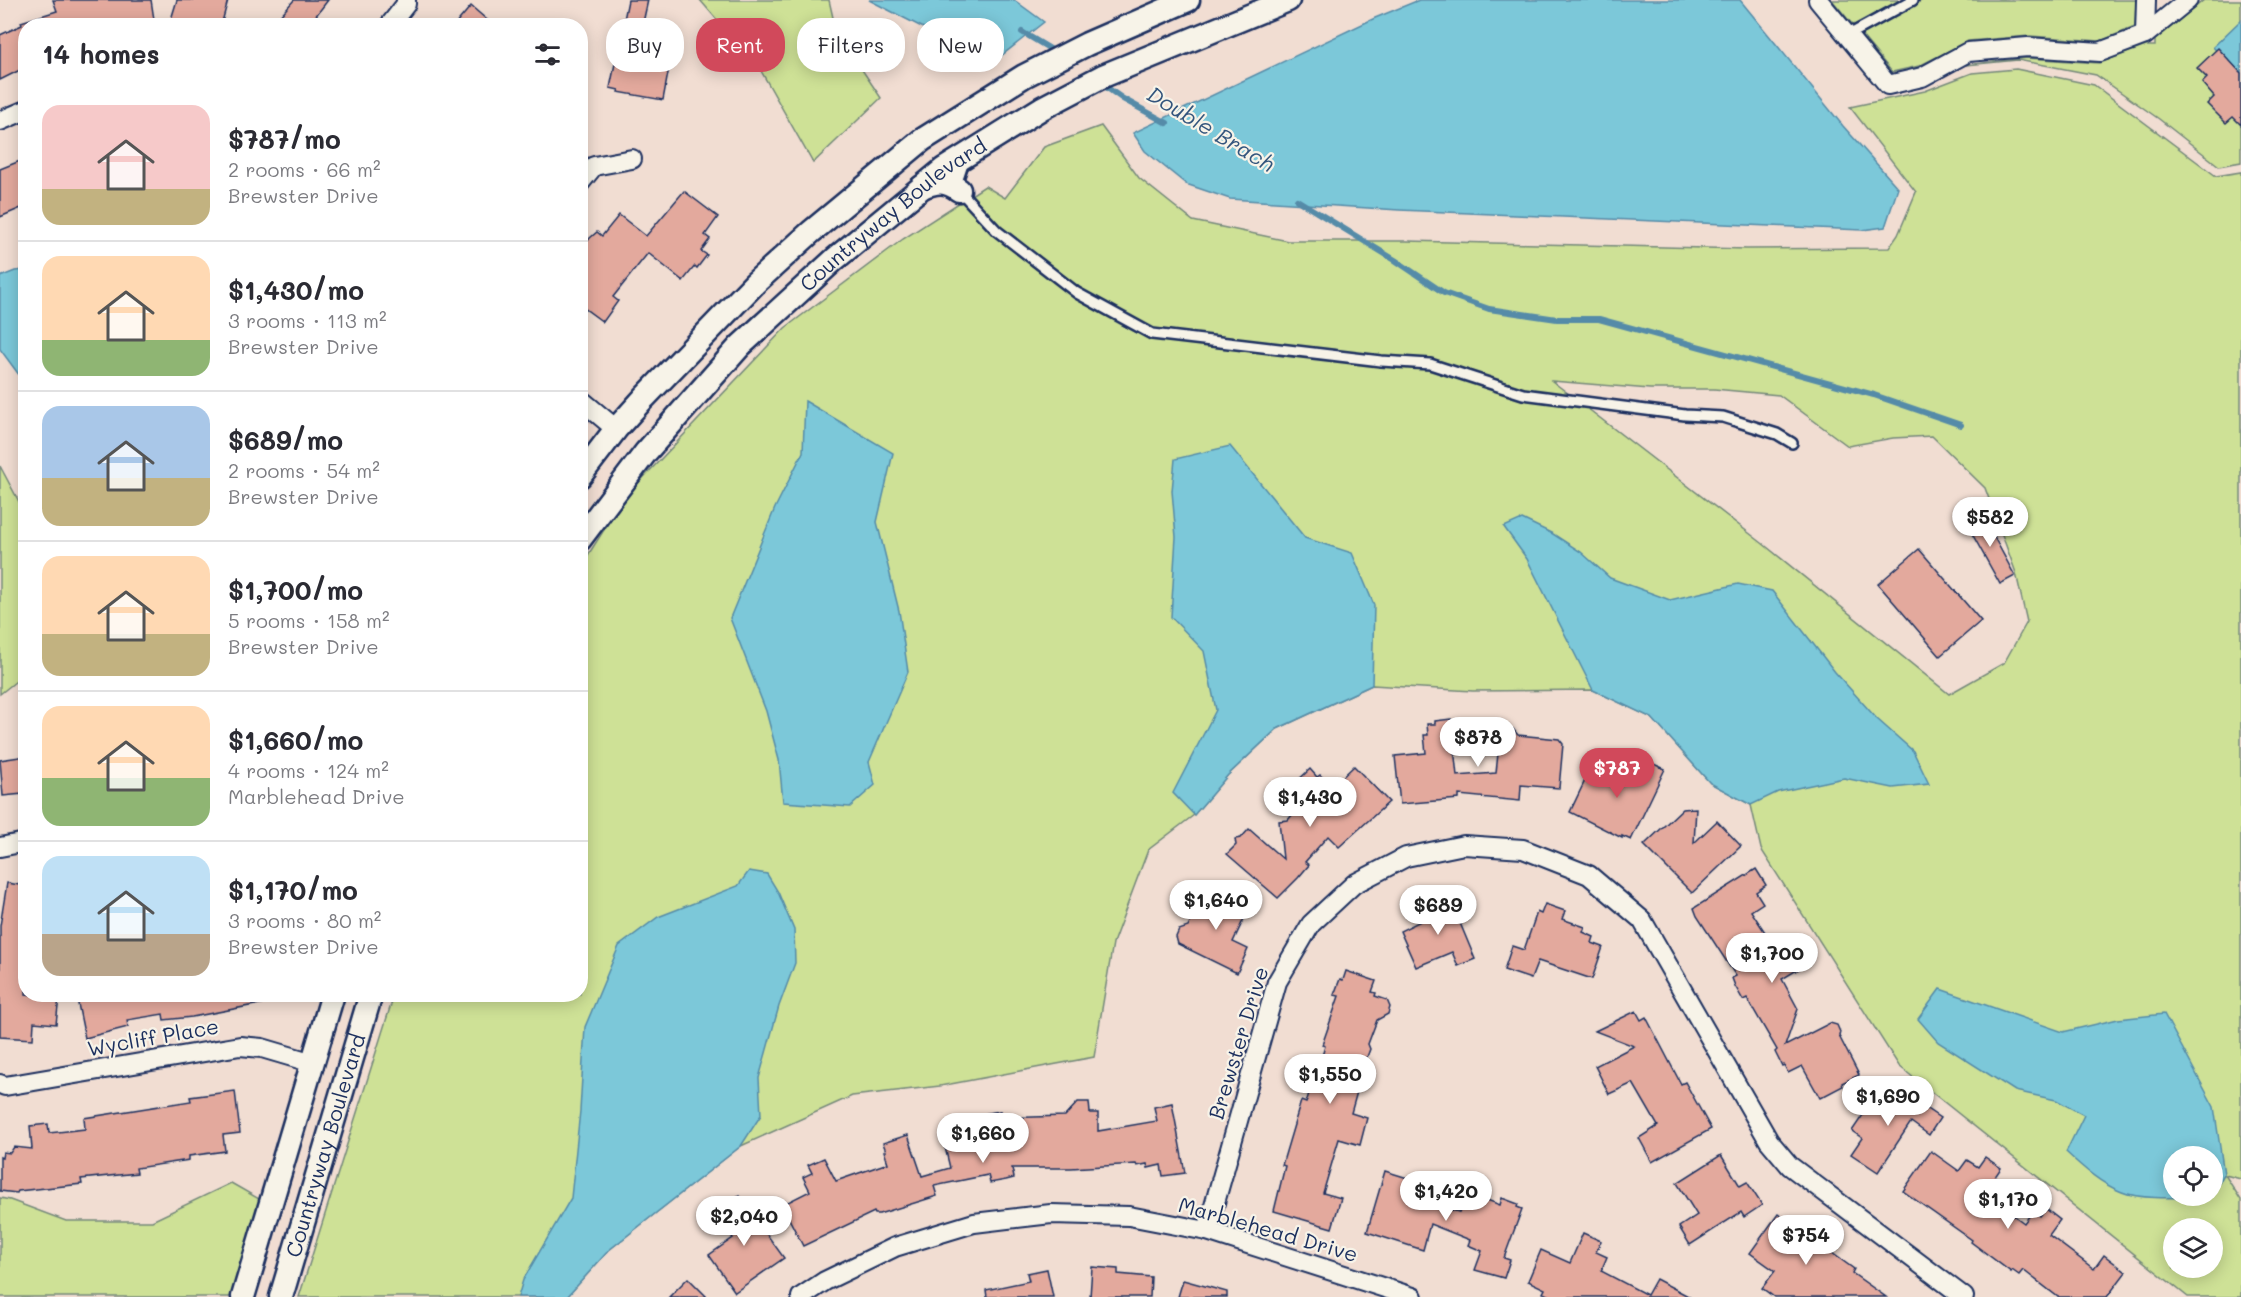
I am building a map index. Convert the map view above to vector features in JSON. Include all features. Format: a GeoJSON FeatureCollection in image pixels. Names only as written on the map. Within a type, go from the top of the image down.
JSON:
{"type":"FeatureCollection","features":[{"type":"Feature","properties":{"kind":"street"},"geometry":{"type":"LineString","coordinates":[[395,18],[406,4],[406,0]]}},
{"type":"Feature","properties":{"kind":"street","name":"Countryway Boulevard"},"geometry":{"type":"LineString","coordinates":[[588,528],[646,452],[740,346],[835,259],[944,170],[1042,108],[1103,76],[1288,0]]}},
{"type":"Feature","properties":{"kind":"street"},"geometry":{"type":"LineString","coordinates":[[1818,0],[1888,85],[1922,77],[1968,52],[2028,47],[2100,52],[2145,35],[2188,0]]}},
{"type":"Feature","properties":{"kind":"street"},"geometry":{"type":"LineString","coordinates":[[2145,35],[2146,0]]}},
{"type":"Feature","properties":{"kind":"street"},"geometry":{"type":"LineString","coordinates":[[1177,2],[1188,43]]}},
{"type":"Feature","properties":{"kind":"street","name":"Countryway Boulevard"},"geometry":{"type":"LineString","coordinates":[[588,466],[616,429],[755,283],[811,232],[922,140],[1024,76],[1177,2]]}},
{"type":"Feature","properties":{"kind":"street"},"geometry":{"type":"LineString","coordinates":[[0,121],[18,113]]}},
{"type":"Feature","properties":{"kind":"street"},"geometry":{"type":"LineString","coordinates":[[588,173],[594,166],[632,159]]}},
{"type":"Feature","properties":{"kind":"street"},"geometry":{"type":"LineString","coordinates":[[921,188],[942,181],[951,183],[959,190]]}},
{"type":"Feature","properties":{"kind":"street"},"geometry":{"type":"LineString","coordinates":[[588,406],[646,452]]}},
{"type":"Feature","properties":{"kind":"street"},"geometry":{"type":"LineString","coordinates":[[0,847],[18,844]]}},
{"type":"Feature","properties":{"kind":"street","name":"Brewster Drive"},"geometry":{"type":"LineString","coordinates":[[1207,1231],[1277,982],[1311,924],[1354,884],[1406,857],[1464,845],[1523,849],[1588,875],[1642,921],[1769,1141],[1790,1166],[1964,1297]]}},
{"type":"Feature","properties":{"kind":"street","name":"Countryway Boulevard"},"geometry":{"type":"LineString","coordinates":[[243,1297],[331,1002]]}},
{"type":"Feature","properties":{"kind":"street","name":"Countryway Boulevard"},"geometry":{"type":"LineString","coordinates":[[281,1297],[369,1002]]}},
{"type":"Feature","properties":{"kind":"street","name":"Wycliff Place"},"geometry":{"type":"LineString","coordinates":[[0,1084],[5,1086],[240,1046],[262,1048],[313,1063]]}},
{"type":"Feature","properties":{"kind":"street"},"geometry":{"type":"LineString","coordinates":[[313,1063],[349,1073]]}},
{"type":"Feature","properties":{"kind":"street","name":"Marblehead Drive"},"geometry":{"type":"LineString","coordinates":[[801,1297],[825,1281],[895,1247],[974,1223],[1051,1214],[1129,1216],[1207,1231],[1413,1297]]}},
{"type":"Feature","properties":{"kind":"lane"},"geometry":{"type":"LineString","coordinates":[[1847,36],[1913,0]]}},
{"type":"Feature","properties":{"kind":"lane"},"geometry":{"type":"LineString","coordinates":[[974,151],[959,173],[959,190],[997,231],[1077,293],[1152,334],[1381,361],[1430,364],[1523,394],[1685,415],[1723,417],[1777,434],[1792,443]]}},
{"type":"Feature","properties":{"kind":"green space"},"geometry":{"type":"Polygon","coordinates":[[[700,0],[829,0],[833,18],[797,18],[797,72],[864,72],[881,98],[813,163],[762,72],[785,72],[785,18],[715,18],[700,0]]]}},
{"type":"Feature","properties":{"kind":"green space"},"geometry":{"type":"Polygon","coordinates":[[[1832,0],[2136,0],[2135,27],[2100,41],[2030,36],[1968,41],[1919,66],[1892,72],[1832,0]]]}},
{"type":"Feature","properties":{"kind":"green space"},"geometry":{"type":"Polygon","coordinates":[[[2204,0],[2241,0],[2241,162],[2219,166],[2159,119],[2096,75],[2018,60],[1966,65],[2027,58],[2099,63],[2146,46],[2155,46],[2155,40],[2204,0]]]}},
{"type":"Feature","properties":{"kind":"green space"},"geometry":{"type":"Polygon","coordinates":[[[2016,69],[2094,85],[2216,176],[2241,172],[2241,1179],[2225,1175],[2241,1200],[2241,1297],[2188,1297],[2164,1278],[2223,1278],[2223,1218],[2163,1218],[2163,1277],[1899,1066],[1761,849],[1751,805],[1710,783],[1652,718],[1593,690],[1473,691],[1372,685],[1277,729],[1228,775],[1194,815],[1148,850],[1113,943],[1094,1057],[940,1086],[852,1096],[741,1146],[609,1250],[567,1297],[299,1297],[392,1002],[588,1002],[588,555],[625,497],[785,328],[903,239],[985,186],[1005,198],[1044,147],[1101,126],[1139,178],[1193,221],[1288,241],[1407,241],[1747,249],[1889,248],[1898,235],[1916,192],[1850,107],[1925,91],[1972,73],[2016,69]],[[1552,381],[1762,543],[1949,694],[2004,663],[2027,622],[2016,573],[1985,488],[1932,436],[1893,438],[1848,446],[1779,395],[1714,389],[1650,389],[1552,381]]]}},
{"type":"Feature","properties":{"kind":"green space"},"geometry":{"type":"Polygon","coordinates":[[[0,466],[18,500],[18,680],[0,694],[0,466]]]}},
{"type":"Feature","properties":{"kind":"green space"},"geometry":{"type":"Polygon","coordinates":[[[231,1183],[261,1200],[233,1297],[0,1297],[0,1198],[66,1221],[152,1221],[231,1183]]]}},
{"type":"Feature","properties":{"kind":"water"},"geometry":{"type":"Polygon","coordinates":[[[869,0],[1014,0],[1044,22],[1004,54],[1004,18],[917,18],[917,25],[869,0]]]}},
{"type":"Feature","properties":{"kind":"water"},"geometry":{"type":"Polygon","coordinates":[[[1419,0],[1740,0],[1843,126],[1898,188],[1885,227],[1862,230],[1399,210],[1230,199],[1186,184],[1145,151],[1133,133],[1375,18],[1419,0]]]}},
{"type":"Feature","properties":{"kind":"water"},"geometry":{"type":"Polygon","coordinates":[[[2241,20],[2241,77],[2213,47],[2241,20]]]}},
{"type":"Feature","properties":{"kind":"water"},"geometry":{"type":"Polygon","coordinates":[[[18,271],[18,373],[0,349],[0,277],[18,271]]]}},
{"type":"Feature","properties":{"kind":"water"},"geometry":{"type":"Polygon","coordinates":[[[805,401],[893,453],[877,522],[899,611],[908,672],[869,762],[875,785],[850,807],[783,802],[779,760],[766,711],[730,618],[775,508],[803,452],[805,401]]]}},
{"type":"Feature","properties":{"kind":"water"},"geometry":{"type":"Polygon","coordinates":[[[1230,446],[1305,538],[1352,553],[1374,605],[1372,685],[1277,729],[1228,775],[1194,815],[1173,793],[1216,710],[1204,651],[1171,617],[1176,537],[1172,491],[1175,459],[1230,446]]]}},
{"type":"Feature","properties":{"kind":"water"},"geometry":{"type":"Polygon","coordinates":[[[1522,519],[1553,534],[1581,552],[1610,578],[1670,600],[1738,584],[1772,591],[1835,672],[1877,719],[1913,751],[1929,784],[1893,788],[1844,778],[1778,792],[1751,805],[1710,783],[1652,718],[1593,690],[1527,559],[1504,527],[1522,519]]]}},
{"type":"Feature","properties":{"kind":"water"},"geometry":{"type":"Polygon","coordinates":[[[749,871],[767,874],[778,892],[794,930],[795,963],[779,1006],[759,1078],[761,1115],[741,1146],[609,1250],[567,1297],[518,1297],[523,1280],[571,1198],[580,1111],[585,1027],[619,946],[658,917],[738,886],[749,871]]]}},
{"type":"Feature","properties":{"kind":"water"},"geometry":{"type":"Polygon","coordinates":[[[1940,989],[2063,1032],[2118,1019],[2164,1014],[2214,1107],[2220,1146],[2163,1146],[2163,1198],[2131,1195],[2114,1189],[2092,1175],[2066,1152],[2084,1115],[2056,1100],[2015,1091],[1938,1042],[1918,1019],[1940,989]]]}},
{"type":"Feature","properties":{"kind":"building"},"geometry":{"type":"Polygon","coordinates":[[[53,0],[151,0],[154,18],[34,18],[57,11],[53,0]]]}},
{"type":"Feature","properties":{"kind":"building"},"geometry":{"type":"Polygon","coordinates":[[[177,0],[228,0],[223,18],[171,18],[177,0]]]}},
{"type":"Feature","properties":{"kind":"building"},"geometry":{"type":"Polygon","coordinates":[[[294,0],[328,0],[314,18],[278,18],[294,0]]]}},
{"type":"Feature","properties":{"kind":"building"},"geometry":{"type":"Polygon","coordinates":[[[628,0],[648,0],[644,18],[624,18],[628,0]]]}},
{"type":"Feature","properties":{"kind":"building"},"geometry":{"type":"Polygon","coordinates":[[[471,6],[485,18],[461,18],[471,6]]]}},
{"type":"Feature","properties":{"kind":"building"},"geometry":{"type":"Polygon","coordinates":[[[18,27],[18,71],[0,80],[0,35],[18,27]]]}},
{"type":"Feature","properties":{"kind":"building"},"geometry":{"type":"Polygon","coordinates":[[[2218,48],[2241,73],[2241,125],[2233,117],[2226,123],[2207,104],[2214,97],[2202,83],[2207,78],[2197,68],[2218,48]]]}},
{"type":"Feature","properties":{"kind":"building"},"geometry":{"type":"Polygon","coordinates":[[[613,72],[668,72],[663,100],[618,92],[619,90],[610,88],[613,72]]]}},
{"type":"Feature","properties":{"kind":"building"},"geometry":{"type":"Polygon","coordinates":[[[18,162],[18,209],[0,217],[0,169],[18,162]]]}},
{"type":"Feature","properties":{"kind":"building"},"geometry":{"type":"Polygon","coordinates":[[[684,191],[718,217],[705,235],[710,239],[701,251],[707,255],[683,281],[648,253],[613,297],[618,301],[603,322],[588,311],[588,241],[597,232],[602,236],[619,215],[646,236],[684,191]]]}},
{"type":"Feature","properties":{"kind":"building"},"geometry":{"type":"Polygon","coordinates":[[[1981,513],[2015,576],[2000,584],[1965,521],[1981,513]]]}},
{"type":"Feature","properties":{"kind":"building"},"geometry":{"type":"Polygon","coordinates":[[[1919,549],[1981,621],[1940,656],[1878,584],[1919,549]]]}},
{"type":"Feature","properties":{"kind":"building"},"geometry":{"type":"Polygon","coordinates":[[[1451,719],[1457,776],[1496,773],[1500,734],[1505,729],[1513,729],[1518,735],[1559,739],[1563,744],[1559,788],[1521,785],[1520,801],[1459,795],[1459,799],[1400,804],[1395,756],[1426,753],[1424,735],[1428,735],[1427,724],[1451,719]]]}},
{"type":"Feature","properties":{"kind":"building"},"geometry":{"type":"Polygon","coordinates":[[[18,757],[18,794],[3,796],[0,760],[18,757]]]}},
{"type":"Feature","properties":{"kind":"building"},"geometry":{"type":"Polygon","coordinates":[[[1644,760],[1665,769],[1631,840],[1622,836],[1622,838],[1570,812],[1591,768],[1627,784],[1634,770],[1640,770],[1644,760]]]}},
{"type":"Feature","properties":{"kind":"building"},"geometry":{"type":"Polygon","coordinates":[[[1354,766],[1389,802],[1339,847],[1328,836],[1305,862],[1309,865],[1278,898],[1227,854],[1236,845],[1235,839],[1241,838],[1249,829],[1283,859],[1279,821],[1288,820],[1305,799],[1292,786],[1310,769],[1332,787],[1354,766]]]}},
{"type":"Feature","properties":{"kind":"building"},"geometry":{"type":"Polygon","coordinates":[[[1696,808],[1694,843],[1717,821],[1741,846],[1692,893],[1644,845],[1682,809],[1696,808]]]}},
{"type":"Feature","properties":{"kind":"building"},"geometry":{"type":"Polygon","coordinates":[[[1756,869],[1766,885],[1756,892],[1763,903],[1751,911],[1778,952],[1800,940],[1808,956],[1799,961],[1802,967],[1782,979],[1798,1009],[1785,1046],[1830,1023],[1837,1025],[1839,1036],[1859,1075],[1820,1098],[1802,1066],[1788,1073],[1784,1065],[1782,1066],[1775,1052],[1777,1050],[1747,998],[1743,1000],[1735,986],[1732,978],[1736,976],[1694,908],[1756,869]]]}},
{"type":"Feature","properties":{"kind":"building"},"geometry":{"type":"Polygon","coordinates":[[[7,883],[18,885],[18,1002],[59,1002],[56,1024],[34,1022],[33,1039],[0,1037],[0,926],[7,883]]]}},
{"type":"Feature","properties":{"kind":"building"},"geometry":{"type":"Polygon","coordinates":[[[1214,890],[1249,908],[1233,942],[1248,949],[1237,973],[1178,944],[1176,937],[1179,930],[1188,927],[1205,893],[1214,890]]]}},
{"type":"Feature","properties":{"kind":"building"},"geometry":{"type":"Polygon","coordinates":[[[1448,894],[1475,959],[1458,966],[1452,952],[1416,967],[1400,931],[1433,915],[1428,903],[1448,894]]]}},
{"type":"Feature","properties":{"kind":"building"},"geometry":{"type":"Polygon","coordinates":[[[1545,904],[1565,911],[1562,919],[1585,927],[1583,932],[1594,937],[1592,943],[1603,947],[1592,979],[1538,961],[1531,979],[1504,970],[1512,946],[1524,950],[1537,912],[1541,914],[1545,904]]]}},
{"type":"Feature","properties":{"kind":"building"},"geometry":{"type":"Polygon","coordinates":[[[1346,971],[1376,981],[1372,992],[1376,993],[1375,996],[1387,1000],[1390,1007],[1388,1014],[1377,1020],[1368,1044],[1370,1049],[1367,1057],[1334,1074],[1360,1081],[1351,1113],[1367,1118],[1360,1145],[1339,1139],[1323,1193],[1341,1198],[1332,1228],[1274,1211],[1285,1166],[1282,1165],[1301,1101],[1306,1103],[1310,1090],[1312,1090],[1325,1046],[1322,1045],[1339,996],[1334,995],[1346,971]]]}},
{"type":"Feature","properties":{"kind":"building"},"geometry":{"type":"Polygon","coordinates":[[[78,1002],[265,1002],[192,1017],[164,1020],[163,1014],[127,1020],[128,1027],[85,1038],[78,1002]]]}},
{"type":"Feature","properties":{"kind":"building"},"geometry":{"type":"Polygon","coordinates":[[[1636,1011],[1641,1020],[1646,1017],[1681,1084],[1685,1082],[1711,1129],[1652,1162],[1639,1138],[1658,1126],[1633,1083],[1609,1094],[1595,1066],[1634,1046],[1595,1031],[1636,1011]]]}},
{"type":"Feature","properties":{"kind":"building"},"geometry":{"type":"Polygon","coordinates":[[[1882,1087],[1905,1103],[1909,1097],[1940,1118],[1929,1135],[1911,1122],[1878,1172],[1851,1154],[1862,1138],[1852,1131],[1882,1087]]]}},
{"type":"Feature","properties":{"kind":"building"},"geometry":{"type":"Polygon","coordinates":[[[235,1091],[240,1133],[223,1135],[225,1151],[189,1156],[189,1160],[136,1168],[137,1173],[81,1179],[82,1184],[18,1191],[17,1193],[0,1191],[0,1157],[2,1158],[3,1152],[10,1153],[14,1147],[32,1149],[30,1126],[48,1124],[49,1133],[85,1129],[84,1118],[191,1101],[190,1097],[235,1091]]]}},
{"type":"Feature","properties":{"kind":"building"},"geometry":{"type":"Polygon","coordinates":[[[1078,1102],[1089,1102],[1090,1113],[1098,1113],[1098,1131],[1157,1121],[1154,1107],[1172,1103],[1185,1173],[1163,1176],[1161,1165],[1148,1168],[1147,1164],[1012,1168],[1014,1178],[1006,1180],[990,1183],[988,1175],[934,1186],[937,1196],[879,1214],[874,1212],[803,1246],[782,1205],[810,1191],[803,1177],[812,1173],[808,1165],[824,1158],[836,1181],[888,1163],[883,1143],[908,1135],[922,1176],[950,1168],[944,1143],[977,1136],[973,1116],[1000,1111],[1001,1118],[1065,1116],[1078,1102]]]}},
{"type":"Feature","properties":{"kind":"building"},"geometry":{"type":"Polygon","coordinates":[[[1931,1151],[1959,1171],[1967,1160],[1978,1167],[1985,1157],[2001,1168],[1984,1193],[2024,1223],[2033,1211],[2040,1216],[2046,1209],[2060,1220],[2049,1235],[2094,1269],[2104,1255],[2126,1272],[2107,1297],[2058,1297],[2023,1270],[2019,1275],[2012,1270],[2011,1272],[1971,1242],[1972,1240],[1903,1191],[1931,1151]]]}},
{"type":"Feature","properties":{"kind":"building"},"geometry":{"type":"Polygon","coordinates":[[[1721,1155],[1740,1186],[1747,1182],[1762,1205],[1744,1217],[1741,1212],[1690,1245],[1679,1227],[1697,1215],[1677,1183],[1721,1155]]]}},
{"type":"Feature","properties":{"kind":"building"},"geometry":{"type":"Polygon","coordinates":[[[1385,1171],[1411,1179],[1406,1197],[1459,1212],[1471,1179],[1479,1197],[1500,1205],[1502,1198],[1518,1204],[1517,1207],[1522,1209],[1504,1258],[1510,1260],[1504,1278],[1475,1270],[1482,1251],[1468,1245],[1470,1240],[1430,1224],[1423,1250],[1367,1232],[1385,1171]]]}},
{"type":"Feature","properties":{"kind":"building"},"geometry":{"type":"Polygon","coordinates":[[[739,1196],[784,1258],[735,1292],[709,1255],[733,1238],[715,1213],[739,1196]]]}},
{"type":"Feature","properties":{"kind":"building"},"geometry":{"type":"Polygon","coordinates":[[[1778,1214],[1854,1269],[1852,1273],[1886,1297],[1774,1297],[1762,1288],[1775,1271],[1750,1253],[1778,1214]]]}},
{"type":"Feature","properties":{"kind":"building"},"geometry":{"type":"Polygon","coordinates":[[[1583,1233],[1601,1241],[1596,1252],[1607,1257],[1601,1271],[1647,1295],[1656,1279],[1690,1297],[1552,1297],[1543,1293],[1545,1289],[1528,1281],[1541,1250],[1570,1263],[1583,1233]]]}},
{"type":"Feature","properties":{"kind":"building"},"geometry":{"type":"Polygon","coordinates":[[[1092,1267],[1118,1269],[1118,1274],[1151,1277],[1150,1297],[1090,1297],[1092,1267]]]}},
{"type":"Feature","properties":{"kind":"building"},"geometry":{"type":"Polygon","coordinates":[[[1047,1269],[1053,1297],[987,1297],[986,1290],[1029,1281],[1027,1273],[1047,1269]]]}},
{"type":"Feature","properties":{"kind":"building"},"geometry":{"type":"Polygon","coordinates":[[[688,1278],[707,1297],[669,1297],[688,1278]]]}},
{"type":"Feature","properties":{"kind":"building"},"geometry":{"type":"Polygon","coordinates":[[[1183,1280],[1227,1292],[1227,1297],[1178,1297],[1183,1280]]]}},
{"type":"Feature","properties":{"kind":"waterway"},"geometry":{"type":"LineString","coordinates":[[1022,32],[1057,53]]}},
{"type":"Feature","properties":{"kind":"waterway","name":"Double Brach"},"geometry":{"type":"LineString","coordinates":[[1106,87],[1167,123]]}},
{"type":"Feature","properties":{"kind":"waterway"},"geometry":{"type":"LineString","coordinates":[[1297,200],[1444,293],[1489,309],[1557,319],[1599,319],[1874,395],[1961,425]]}}]}
